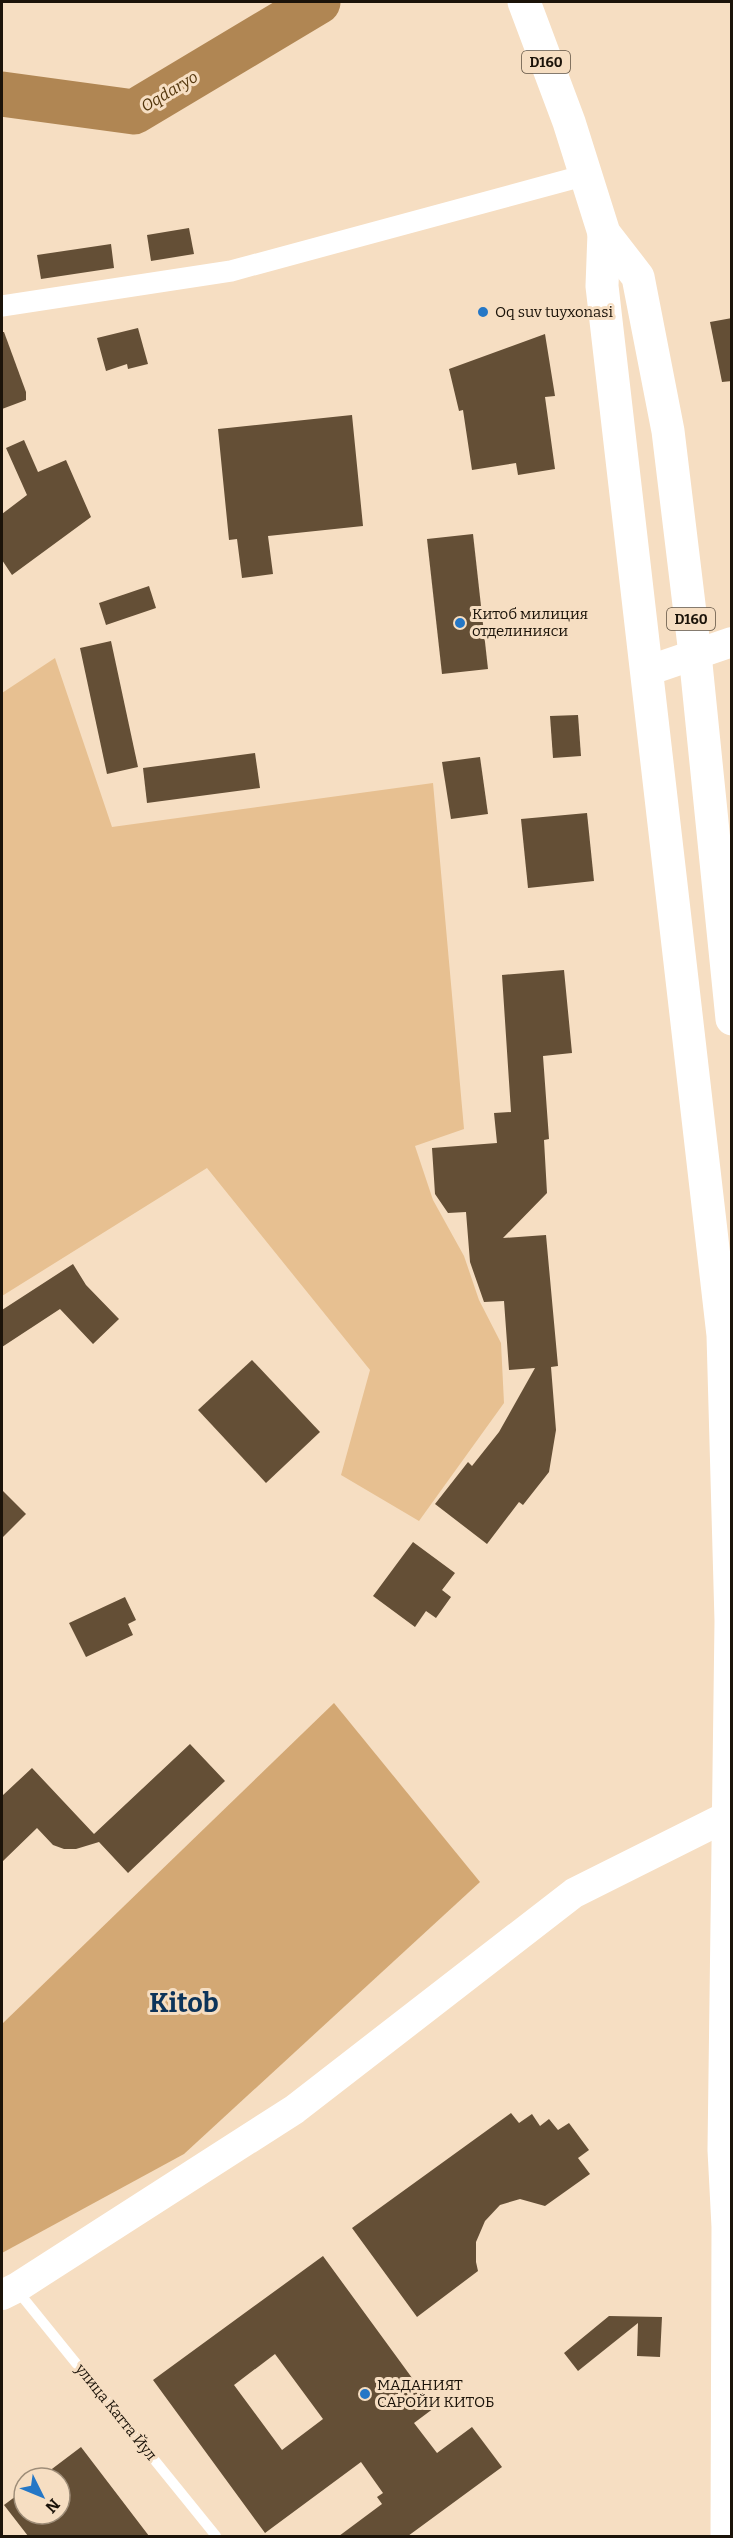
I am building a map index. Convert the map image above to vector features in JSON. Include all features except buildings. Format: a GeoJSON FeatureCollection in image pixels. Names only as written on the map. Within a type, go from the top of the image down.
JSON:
{"type":"FeatureCollection","features":[{"type":"Feature","properties":{"kind":"main road","name":"D160"},"geometry":{"type":"LineString","coordinates":[[524,2],[569,122],[604,233],[602,286],[723,1335],[731,1621],[724,2150],[728,2227],[727,2536]]}},
{"type":"Feature","properties":{"kind":"main road","name":"D160"},"geometry":{"type":"LineString","coordinates":[[604,233],[638,277],[669,431],[695,654],[732,1019]]}},
{"type":"Feature","properties":{"kind":"main road"},"geometry":{"type":"LineString","coordinates":[[647,671],[732,642]]}},
{"type":"Feature","properties":{"kind":"main road"},"geometry":{"type":"LineString","coordinates":[[9,2292],[294,2109],[574,1893],[730,1815]]}},
{"type":"Feature","properties":{"kind":"street"},"geometry":{"type":"LineString","coordinates":[[2,306],[231,271],[586,175]]}},
{"type":"Feature","properties":{"kind":"lane","name":"улица Катта Йул"},"geometry":{"type":"LineString","coordinates":[[9,2292],[216,2536]]}},
{"type":"Feature","properties":{"kind":"shaded area"},"geometry":{"type":"Polygon","coordinates":[[[55,658],[112,827],[433,783],[464,1129],[415,1146],[433,1200],[464,1256],[479,1300],[501,1343],[504,1403],[419,1521],[341,1475],[370,1370],[207,1168],[2,1296],[2,693],[55,658]]]}},
{"type":"Feature","properties":{"kind":"shaded area"},"geometry":{"type":"Polygon","coordinates":[[[334,1703],[480,1882],[184,2154],[2,2253],[2,2024],[334,1703]]]}},
{"type":"Feature","properties":{"kind":"waterway","name":"Oqdaryo"},"geometry":{"type":"LineString","coordinates":[[2,94],[134,112],[318,2]]}},
{"type":"Feature","properties":{"kind":"place","name":"Oq suv tuyxonasi"},"geometry":{"type":"Point","coordinates":[483,312]}},
{"type":"Feature","properties":{"kind":"place","name":"Китоб милиция отделинияси"},"geometry":{"type":"Point","coordinates":[460,623]}},
{"type":"Feature","properties":{"kind":"place","name":"МАДАНИЯТ САРОЙИ КИТОБ"},"geometry":{"type":"Point","coordinates":[365,2394]}},
{"type":"Feature","properties":{"kind":"district","name":"Kitob"},"geometry":{"type":"Point","coordinates":[184,2003]}}]}
